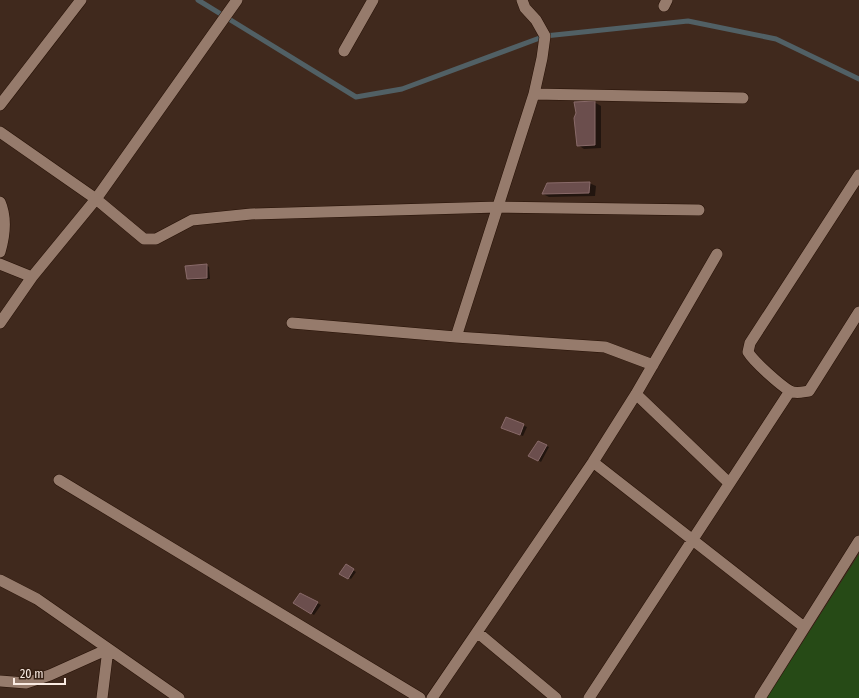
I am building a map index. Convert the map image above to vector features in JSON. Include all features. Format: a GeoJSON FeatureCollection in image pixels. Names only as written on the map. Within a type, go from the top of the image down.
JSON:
{"type":"FeatureCollection","features":[{"type":"Feature","properties":{"kind":"street"},"geometry":{"type":"LineString","coordinates":[[0,106],[80,0]]}},
{"type":"Feature","properties":{"kind":"street"},"geometry":{"type":"LineString","coordinates":[[0,323],[32,277],[96,199],[237,0]]}},
{"type":"Feature","properties":{"kind":"street"},"geometry":{"type":"LineString","coordinates":[[344,51],[373,0]]}},
{"type":"Feature","properties":{"kind":"street"},"geometry":{"type":"LineString","coordinates":[[456,337],[534,94],[542,58],[545,36],[536,20],[525,8],[522,0]]}},
{"type":"Feature","properties":{"kind":"street"},"geometry":{"type":"LineString","coordinates":[[534,94],[743,98]]}},
{"type":"Feature","properties":{"kind":"street"},"geometry":{"type":"LineString","coordinates":[[0,132],[96,199],[144,238],[156,239],[192,220],[251,214],[498,207],[699,210]]}},
{"type":"Feature","properties":{"kind":"street"},"geometry":{"type":"LineString","coordinates":[[859,175],[750,343],[748,352],[753,360],[790,391],[799,393],[809,391],[859,312]]}},
{"type":"Feature","properties":{"kind":"street"},"geometry":{"type":"LineString","coordinates":[[0,202],[4,213],[4,238],[0,252]]}},
{"type":"Feature","properties":{"kind":"street"},"geometry":{"type":"LineString","coordinates":[[432,698],[593,462],[636,394],[717,254]]}},
{"type":"Feature","properties":{"kind":"street"},"geometry":{"type":"LineString","coordinates":[[0,264],[32,277]]}},
{"type":"Feature","properties":{"kind":"street"},"geometry":{"type":"LineString","coordinates":[[292,323],[456,337],[605,347],[653,365]]}},
{"type":"Feature","properties":{"kind":"street"},"geometry":{"type":"LineString","coordinates":[[589,698],[728,483],[790,391]]}},
{"type":"Feature","properties":{"kind":"street"},"geometry":{"type":"LineString","coordinates":[[636,394],[728,483]]}},
{"type":"Feature","properties":{"kind":"street"},"geometry":{"type":"LineString","coordinates":[[593,462],[804,627]]}},
{"type":"Feature","properties":{"kind":"street"},"geometry":{"type":"LineString","coordinates":[[59,480],[420,698]]}},
{"type":"Feature","properties":{"kind":"street"},"geometry":{"type":"LineString","coordinates":[[760,698],[859,541]]}},
{"type":"Feature","properties":{"kind":"street"},"geometry":{"type":"LineString","coordinates":[[0,580],[37,599],[179,698]]}},
{"type":"Feature","properties":{"kind":"street"},"geometry":{"type":"LineString","coordinates":[[477,632],[556,698]]}},
{"type":"Feature","properties":{"kind":"street"},"geometry":{"type":"LineString","coordinates":[[0,681],[26,683],[50,675],[108,649]]}},
{"type":"Feature","properties":{"kind":"street"},"geometry":{"type":"LineString","coordinates":[[102,698],[108,649]]}},
{"type":"Feature","properties":{"kind":"green space"},"geometry":{"type":"Polygon","coordinates":[[[859,554],[859,698],[767,698],[859,554]]]}},
{"type":"Feature","properties":{"kind":"building"},"geometry":{"type":"Polygon","coordinates":[[[595,101],[595,145],[577,146],[574,118],[576,113],[574,102],[595,101]]]}},
{"type":"Feature","properties":{"kind":"building"},"geometry":{"type":"Polygon","coordinates":[[[590,182],[589,193],[542,194],[547,183],[590,182]]]}},
{"type":"Feature","properties":{"kind":"building"},"geometry":{"type":"Polygon","coordinates":[[[207,264],[207,278],[187,279],[185,266],[207,264]]]}},
{"type":"Feature","properties":{"kind":"building"},"geometry":{"type":"Polygon","coordinates":[[[506,417],[524,424],[520,435],[501,428],[506,417]]]}},
{"type":"Feature","properties":{"kind":"building"},"geometry":{"type":"Polygon","coordinates":[[[538,441],[547,445],[538,461],[528,456],[538,441]]]}},
{"type":"Feature","properties":{"kind":"building"},"geometry":{"type":"Polygon","coordinates":[[[346,564],[354,569],[348,579],[339,574],[346,564]]]}},
{"type":"Feature","properties":{"kind":"building"},"geometry":{"type":"Polygon","coordinates":[[[300,593],[318,602],[311,614],[293,603],[300,593]]]}},
{"type":"Feature","properties":{"kind":"waterway"},"geometry":{"type":"LineString","coordinates":[[198,0],[356,97],[402,89],[545,36],[688,21],[776,39],[859,79]]}}]}
